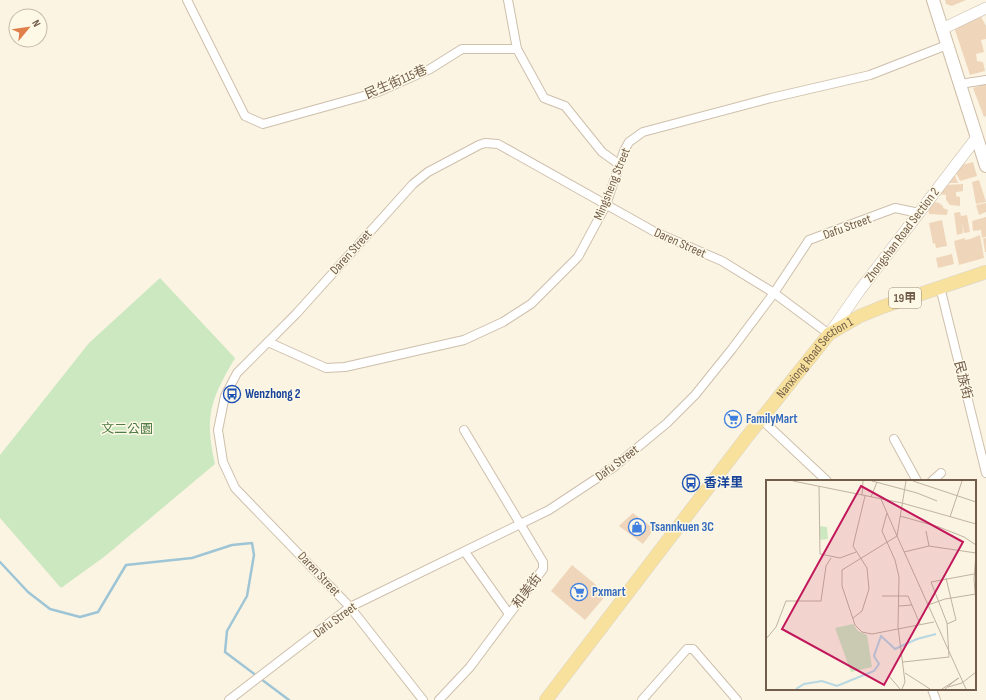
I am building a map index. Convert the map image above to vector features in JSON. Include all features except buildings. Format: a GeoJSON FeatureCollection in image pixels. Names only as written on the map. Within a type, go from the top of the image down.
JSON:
{"type":"FeatureCollection","features":[{"type":"Feature","properties":{"kind":"main road"},"geometry":{"type":"LineString","coordinates":[[933,0],[986,166]]}},
{"type":"Feature","properties":{"kind":"main road","name":"Nanxiong Road Section 1"},"geometry":{"type":"LineString","coordinates":[[549,699],[761,419],[829,334],[860,316],[940,286],[986,272]]}},
{"type":"Feature","properties":{"kind":"street","name":"民生街115巷"},"geometry":{"type":"LineString","coordinates":[[187,0],[245,116],[263,124],[378,92],[430,68],[462,49],[517,49]]}},
{"type":"Feature","properties":{"kind":"street"},"geometry":{"type":"LineString","coordinates":[[508,0],[517,49],[544,98],[565,106],[602,152],[620,165]]}},
{"type":"Feature","properties":{"kind":"street"},"geometry":{"type":"LineString","coordinates":[[942,29],[986,8]]}},
{"type":"Feature","properties":{"kind":"street","name":"Mingsheng Street"},"geometry":{"type":"LineString","coordinates":[[268,342],[326,368],[345,367],[464,340],[503,322],[536,299],[578,257],[606,205],[629,142],[643,132],[772,98],[870,75],[947,45]]}},
{"type":"Feature","properties":{"kind":"street"},"geometry":{"type":"LineString","coordinates":[[960,84],[986,80]]}},
{"type":"Feature","properties":{"kind":"street","name":"Zhongshan Road Section 2"},"geometry":{"type":"LineString","coordinates":[[829,334],[860,290],[977,137]]}},
{"type":"Feature","properties":{"kind":"street","name":"Daren Street"},"geometry":{"type":"LineString","coordinates":[[423,700],[350,607],[297,550],[243,497],[232,482],[223,462],[218,430],[225,396],[237,373],[296,314],[409,188],[428,172],[485,143],[498,144],[655,232],[722,261],[774,294],[829,334]]}},
{"type":"Feature","properties":{"kind":"street","name":"Dafu Street"},"geometry":{"type":"LineString","coordinates":[[229,700],[350,607],[410,576],[520,526],[549,510],[614,467],[667,423],[700,389],[774,294],[809,240],[895,208],[919,213]]}},
{"type":"Feature","properties":{"kind":"street","name":"民族街"},"geometry":{"type":"LineString","coordinates":[[940,286],[986,473]]}},
{"type":"Feature","properties":{"kind":"street"},"geometry":{"type":"LineString","coordinates":[[761,419],[826,480]]}},
{"type":"Feature","properties":{"kind":"street","name":"和美街"},"geometry":{"type":"LineString","coordinates":[[439,700],[470,667],[543,570],[543,562],[520,526],[464,430]]}},
{"type":"Feature","properties":{"kind":"street"},"geometry":{"type":"LineString","coordinates":[[894,439],[916,480]]}},
{"type":"Feature","properties":{"kind":"street"},"geometry":{"type":"LineString","coordinates":[[933,480],[941,473]]}},
{"type":"Feature","properties":{"kind":"street"},"geometry":{"type":"LineString","coordinates":[[465,552],[509,614]]}},
{"type":"Feature","properties":{"kind":"street"},"geometry":{"type":"LineString","coordinates":[[642,700],[687,648],[693,649],[737,700]]}},
{"type":"Feature","properties":{"kind":"street"},"geometry":{"type":"LineString","coordinates":[[932,690],[936,700]]}},
{"type":"Feature","properties":{"kind":"green space","name":"文二公園"},"geometry":{"type":"Polygon","coordinates":[[[160,278],[235,358],[220,385],[212,408],[210,433],[215,464],[104,557],[61,588],[0,518],[0,455],[89,343],[160,278]]]}},
{"type":"Feature","properties":{"kind":"waterway"},"geometry":{"type":"LineString","coordinates":[[0,562],[28,592],[50,609],[80,617],[98,612],[126,565],[192,558],[232,545],[252,543],[254,555],[247,596],[227,631],[225,652],[289,700]]}},
{"type":"Feature","properties":{"kind":"place","name":"Wenzhong 2"},"geometry":{"type":"Point","coordinates":[232,394]}},
{"type":"Feature","properties":{"kind":"place","name":"FamilyMart"},"geometry":{"type":"Point","coordinates":[733,419]}},
{"type":"Feature","properties":{"kind":"place","name":"香洋里"},"geometry":{"type":"Point","coordinates":[691,483]}},
{"type":"Feature","properties":{"kind":"place","name":"Tsannkuen 3C"},"geometry":{"type":"Point","coordinates":[637,527]}},
{"type":"Feature","properties":{"kind":"place","name":"Pxmart"},"geometry":{"type":"Point","coordinates":[579,592]}}]}
